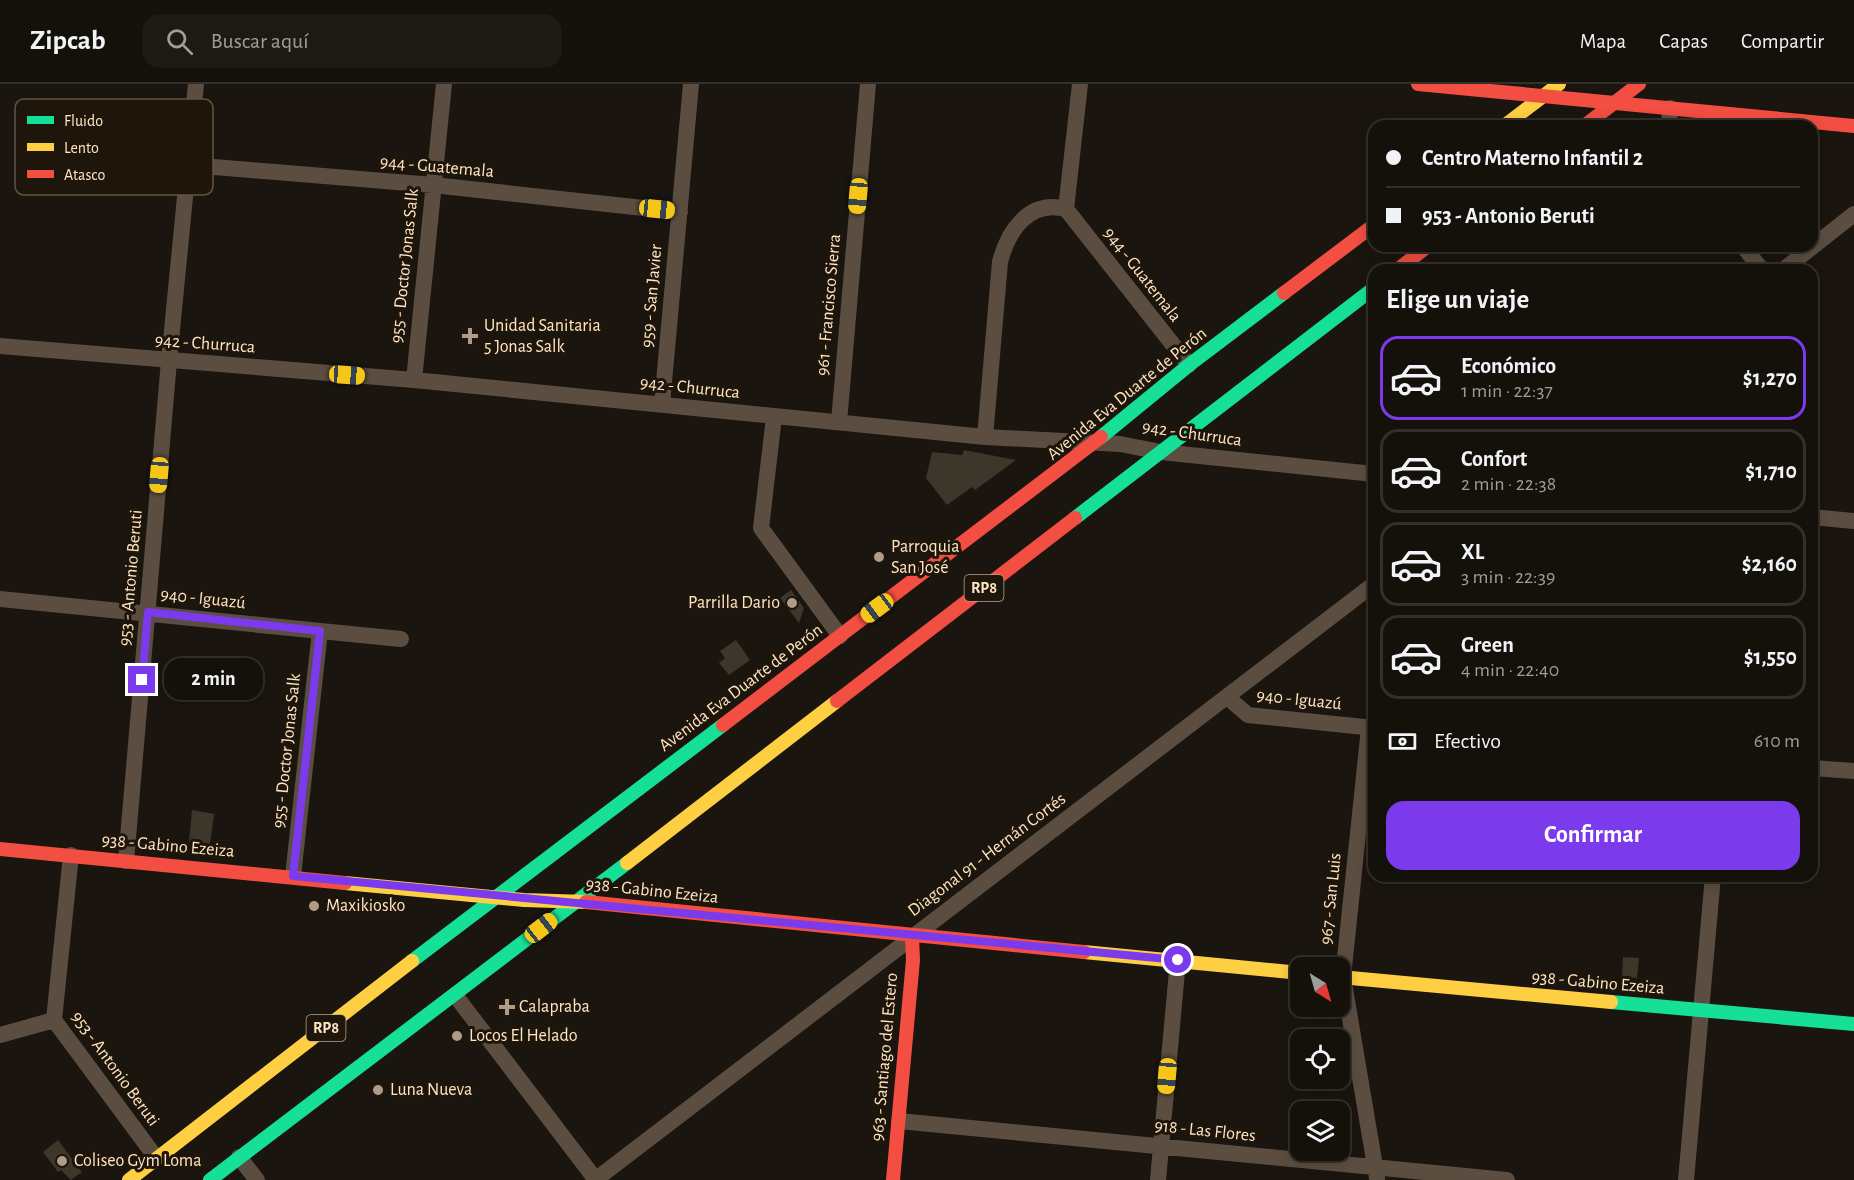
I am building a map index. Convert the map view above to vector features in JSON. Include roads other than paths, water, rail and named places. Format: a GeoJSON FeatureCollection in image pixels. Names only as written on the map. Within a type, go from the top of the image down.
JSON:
{"type":"FeatureCollection","features":[{"type":"Feature","properties":{"kind":"main road"},"geometry":{"type":"LineString","coordinates":[[1418,84],[1542,97],[1616,101],[1793,120]]}},
{"type":"Feature","properties":{"kind":"main road"},"geometry":{"type":"LineString","coordinates":[[1512,120],[1559,84]]}},
{"type":"Feature","properties":{"kind":"main road"},"geometry":{"type":"LineString","coordinates":[[1592,120],[1639,84]]}},
{"type":"Feature","properties":{"kind":"main road"},"geometry":{"type":"LineString","coordinates":[[1818,122],[1854,126]]}},
{"type":"Feature","properties":{"kind":"main road","name":"Avenida Eva Duarte de Perón"},"geometry":{"type":"LineString","coordinates":[[129,1180],[494,897],[1066,466],[1189,365],[1368,230]]}},
{"type":"Feature","properties":{"kind":"main road"},"geometry":{"type":"LineString","coordinates":[[1405,264],[1420,252]]}},
{"type":"Feature","properties":{"kind":"main road","name":"RP8"},"geometry":{"type":"LineString","coordinates":[[210,1180],[455,995],[1368,293]]}},
{"type":"Feature","properties":{"kind":"main road","name":"938 - Gabino Ezeiza"},"geometry":{"type":"LineString","coordinates":[[0,849],[1290,972]]}},
{"type":"Feature","properties":{"kind":"main road","name":"963 - Santiago del Estero"},"geometry":{"type":"LineString","coordinates":[[893,1180],[913,960],[912,937]]}},
{"type":"Feature","properties":{"kind":"main road","name":"938 - Gabino Ezeiza"},"geometry":{"type":"LineString","coordinates":[[1350,978],[1854,1024]]}},
{"type":"Feature","properties":{"kind":"street","name":"953 - Antonio Beruti"},"geometry":{"type":"LineString","coordinates":[[195,99],[196,84]]}},
{"type":"Feature","properties":{"kind":"street","name":"955 - Doctor Jonas Salk"},"geometry":{"type":"LineString","coordinates":[[414,380],[444,84]]}},
{"type":"Feature","properties":{"kind":"street","name":"959 - San Javier"},"geometry":{"type":"LineString","coordinates":[[662,404],[691,84]]}},
{"type":"Feature","properties":{"kind":"street","name":"961 - Francisco Sierra"},"geometry":{"type":"LineString","coordinates":[[839,422],[868,84]]}},
{"type":"Feature","properties":{"kind":"street"},"geometry":{"type":"LineString","coordinates":[[985,437],[1003,249],[1009,236],[1023,220],[1039,209],[1052,205],[1066,209],[1080,84]]}},
{"type":"Feature","properties":{"kind":"street"},"geometry":{"type":"LineString","coordinates":[[1669,120],[1670,108]]}},
{"type":"Feature","properties":{"kind":"street","name":"944 - Guatemala"},"geometry":{"type":"LineString","coordinates":[[213,167],[433,186],[680,212]]}},
{"type":"Feature","properties":{"kind":"street","name":"953 - Antonio Beruti"},"geometry":{"type":"LineString","coordinates":[[126,861],[169,361],[187,195]]}},
{"type":"Feature","properties":{"kind":"street","name":"944 - Guatemala"},"geometry":{"type":"LineString","coordinates":[[1066,209],[1189,365]]}},
{"type":"Feature","properties":{"kind":"street"},"geometry":{"type":"LineString","coordinates":[[1818,242],[1854,214]]}},
{"type":"Feature","properties":{"kind":"street"},"geometry":{"type":"LineString","coordinates":[[1748,252],[1757,264]]}},
{"type":"Feature","properties":{"kind":"street"},"geometry":{"type":"LineString","coordinates":[[1791,264],[1806,252]]}},
{"type":"Feature","properties":{"kind":"street","name":"942 - Churruca"},"geometry":{"type":"LineString","coordinates":[[0,346],[414,380],[985,437],[1139,446],[1161,452],[1368,473]]}},
{"type":"Feature","properties":{"kind":"street"},"geometry":{"type":"LineString","coordinates":[[774,417],[761,528],[840,636]]}},
{"type":"Feature","properties":{"kind":"street"},"geometry":{"type":"LineString","coordinates":[[1818,518],[1854,521]]}},
{"type":"Feature","properties":{"kind":"street","name":"Diagonal 91 - Hernán Cortés"},"geometry":{"type":"LineString","coordinates":[[595,1180],[1368,589]]}},
{"type":"Feature","properties":{"kind":"street","name":"940 - Iguazú"},"geometry":{"type":"LineString","coordinates":[[0,599],[401,639]]}},
{"type":"Feature","properties":{"kind":"street","name":"955 - Doctor Jonas Salk"},"geometry":{"type":"LineString","coordinates":[[293,876],[320,631]]}},
{"type":"Feature","properties":{"kind":"street","name":"940 - Iguazú"},"geometry":{"type":"LineString","coordinates":[[1227,698],[1248,715],[1368,728]]}},
{"type":"Feature","properties":{"kind":"street","name":"967 - San Luis"},"geometry":{"type":"LineString","coordinates":[[1343,957],[1368,760]]}},
{"type":"Feature","properties":{"kind":"street"},"geometry":{"type":"LineString","coordinates":[[1818,768],[1854,771]]}},
{"type":"Feature","properties":{"kind":"street","name":"953 - Antonio Beruti"},"geometry":{"type":"LineString","coordinates":[[71,855],[54,1020],[157,1159]]}},
{"type":"Feature","properties":{"kind":"street"},"geometry":{"type":"LineString","coordinates":[[1686,1180],[1712,882]]}},
{"type":"Feature","properties":{"kind":"street"},"geometry":{"type":"LineString","coordinates":[[1158,1180],[1178,960]]}},
{"type":"Feature","properties":{"kind":"street"},"geometry":{"type":"LineString","coordinates":[[455,995],[595,1180]]}},
{"type":"Feature","properties":{"kind":"street","name":"967 - San Luis"},"geometry":{"type":"LineString","coordinates":[[1348,1017],[1377,1174]]}},
{"type":"Feature","properties":{"kind":"street"},"geometry":{"type":"LineString","coordinates":[[0,1035],[54,1020]]}},
{"type":"Feature","properties":{"kind":"street","name":"918 - Las Flores"},"geometry":{"type":"LineString","coordinates":[[899,1121],[1161,1146],[1377,1174],[1507,1180]]}},
{"type":"Feature","properties":{"kind":"street"},"geometry":{"type":"LineString","coordinates":[[239,1158],[256,1180]]}},
{"type":"Feature","properties":{"kind":"place","name":"Unidad Sanitaria 5 Jonas Salk"},"geometry":{"type":"Point","coordinates":[470,336]}},
{"type":"Feature","properties":{"kind":"place","name":"Parroquia San José"},"geometry":{"type":"Point","coordinates":[879,557]}},
{"type":"Feature","properties":{"kind":"place","name":"Parrilla Dario"},"geometry":{"type":"Point","coordinates":[792,603]}},
{"type":"Feature","properties":{"kind":"place","name":"Maxikiosko"},"geometry":{"type":"Point","coordinates":[314,906]}},
{"type":"Feature","properties":{"kind":"place","name":"Calapraba"},"geometry":{"type":"Point","coordinates":[507,1007]}},
{"type":"Feature","properties":{"kind":"place","name":"Locos El Helado"},"geometry":{"type":"Point","coordinates":[457,1036]}},
{"type":"Feature","properties":{"kind":"place","name":"Luna Nueva"},"geometry":{"type":"Point","coordinates":[378,1090]}},
{"type":"Feature","properties":{"kind":"place","name":"Coliseo Gym Loma"},"geometry":{"type":"Point","coordinates":[62,1161]}}]}
